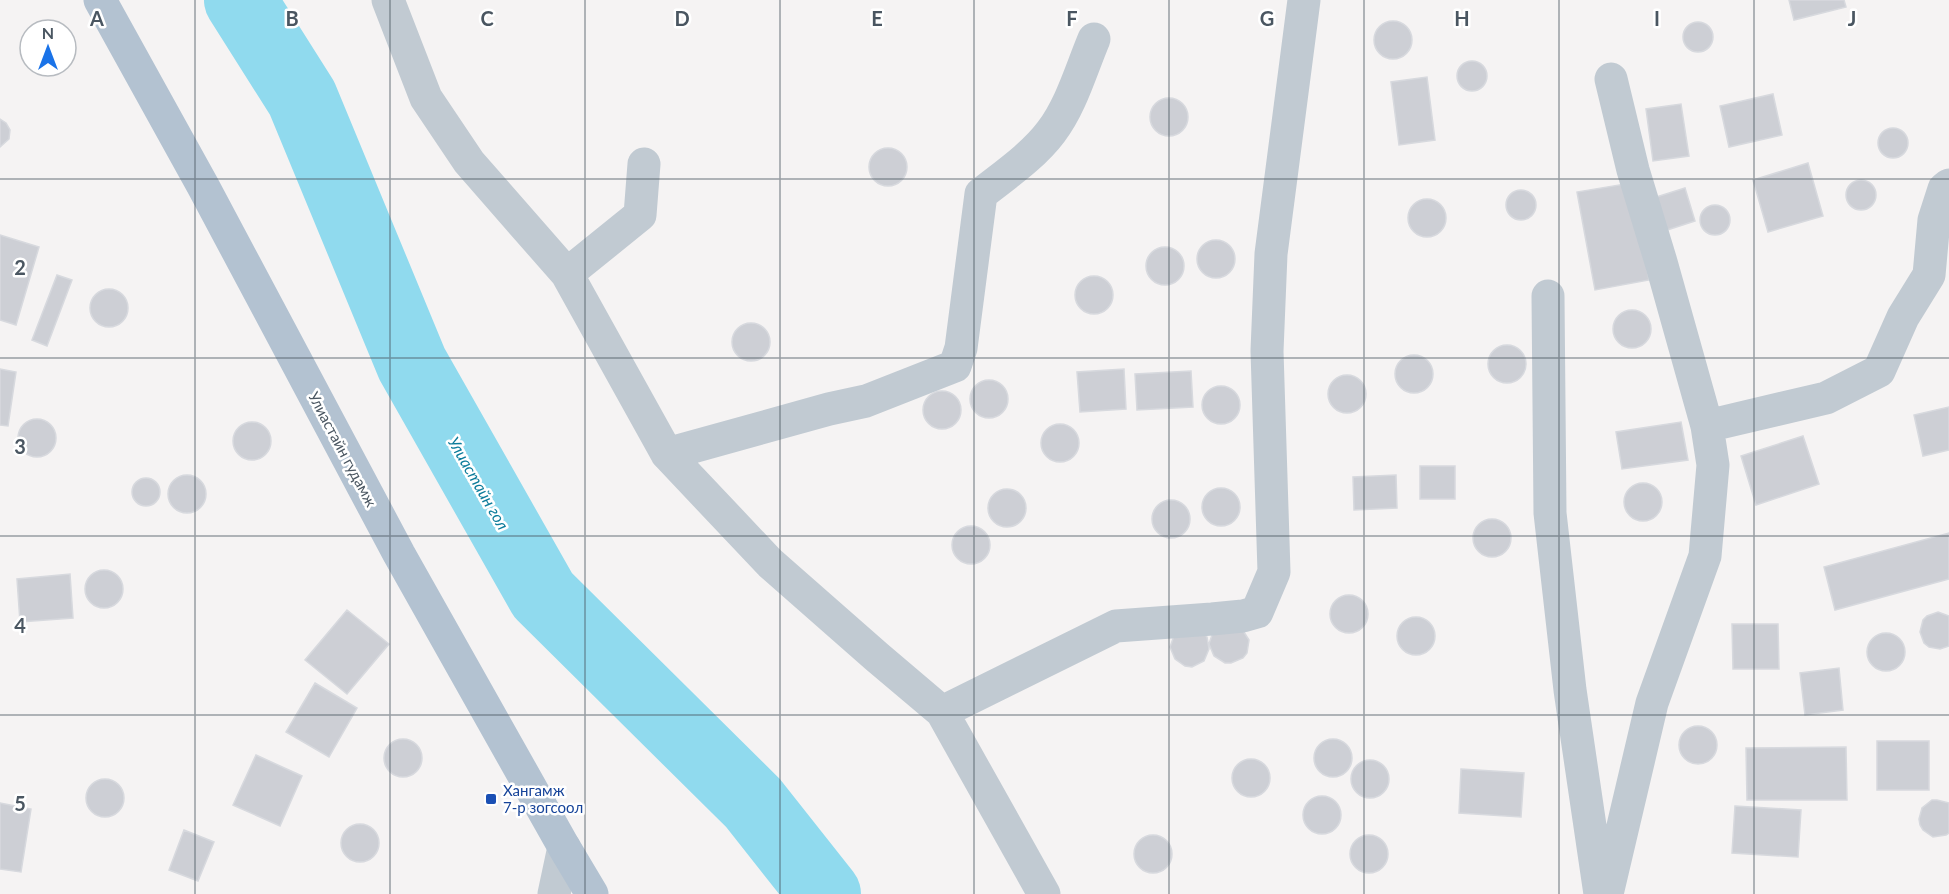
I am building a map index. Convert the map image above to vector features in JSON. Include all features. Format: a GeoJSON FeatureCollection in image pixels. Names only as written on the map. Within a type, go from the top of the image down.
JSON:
{"type":"FeatureCollection","features":[{"type":"Feature","properties":{"kind":"main road","name":"Улиастайн гудамж"},"geometry":{"type":"LineString","coordinates":[[100,0],[404,564],[592,894]]}},
{"type":"Feature","properties":{"kind":"street"},"geometry":{"type":"LineString","coordinates":[[388,0],[426,98],[469,162],[567,274],[667,454],[770,563],[942,712],[1044,894]]}},
{"type":"Feature","properties":{"kind":"street"},"geometry":{"type":"LineString","coordinates":[[942,712],[1116,626],[1243,616],[1257,612],[1274,572],[1267,351],[1271,254],[1304,0]]}},
{"type":"Feature","properties":{"kind":"street"},"geometry":{"type":"LineString","coordinates":[[667,454],[866,401],[955,366],[961,348],[981,194],[1030,154],[1052,132],[1068,102],[1094,39]]}},
{"type":"Feature","properties":{"kind":"street"},"geometry":{"type":"LineString","coordinates":[[1607,894],[1652,703],[1706,556],[1713,465],[1707,426],[1633,170],[1611,79]]}},
{"type":"Feature","properties":{"kind":"street"},"geometry":{"type":"LineString","coordinates":[[567,274],[640,215],[644,164]]}},
{"type":"Feature","properties":{"kind":"street"},"geometry":{"type":"LineString","coordinates":[[1707,426],[1826,398],[1879,371],[1904,317],[1929,275],[1934,220],[1944,189],[1949,185]]}},
{"type":"Feature","properties":{"kind":"street"},"geometry":{"type":"LineString","coordinates":[[1548,296],[1550,513],[1570,690],[1600,894]]}},
{"type":"Feature","properties":{"kind":"street"},"geometry":{"type":"LineString","coordinates":[[555,894],[564,847]]}},
{"type":"Feature","properties":{"kind":"building"},"geometry":{"type":"Polygon","coordinates":[[[1789,0],[1844,0],[1846,7],[1794,20],[1789,0]]]}},
{"type":"Feature","properties":{"kind":"building"},"geometry":{"type":"Polygon","coordinates":[[[1393,21],[1407,26],[1412,40],[1407,54],[1393,59],[1379,54],[1374,40],[1379,26],[1393,21]]]}},
{"type":"Feature","properties":{"kind":"building"},"geometry":{"type":"Polygon","coordinates":[[[1698,22],[1709,26],[1713,37],[1709,48],[1698,52],[1687,48],[1683,37],[1687,26],[1698,22]]]}},
{"type":"Feature","properties":{"kind":"building"},"geometry":{"type":"Polygon","coordinates":[[[1472,61],[1483,65],[1487,76],[1483,87],[1472,91],[1461,87],[1457,76],[1461,65],[1472,61]]]}},
{"type":"Feature","properties":{"kind":"building"},"geometry":{"type":"Polygon","coordinates":[[[1427,77],[1435,140],[1399,145],[1391,82],[1427,77]]]}},
{"type":"Feature","properties":{"kind":"building"},"geometry":{"type":"Polygon","coordinates":[[[1773,94],[1782,135],[1729,147],[1720,106],[1773,94]]]}},
{"type":"Feature","properties":{"kind":"building"},"geometry":{"type":"Polygon","coordinates":[[[1169,98],[1183,103],[1188,117],[1183,131],[1169,136],[1155,131],[1150,117],[1155,103],[1169,98]]]}},
{"type":"Feature","properties":{"kind":"building"},"geometry":{"type":"Polygon","coordinates":[[[1681,104],[1689,156],[1653,161],[1646,109],[1681,104]]]}},
{"type":"Feature","properties":{"kind":"building"},"geometry":{"type":"Polygon","coordinates":[[[0,119],[10,130],[9,139],[0,147],[0,119]]]}},
{"type":"Feature","properties":{"kind":"building"},"geometry":{"type":"Polygon","coordinates":[[[1893,128],[1904,132],[1908,143],[1904,154],[1893,158],[1882,154],[1878,143],[1882,132],[1893,128]]]}},
{"type":"Feature","properties":{"kind":"building"},"geometry":{"type":"Polygon","coordinates":[[[888,148],[902,153],[907,167],[902,181],[888,186],[874,181],[869,167],[874,153],[888,148]]]}},
{"type":"Feature","properties":{"kind":"building"},"geometry":{"type":"Polygon","coordinates":[[[1808,163],[1823,216],[1768,232],[1753,180],[1808,163]]]}},
{"type":"Feature","properties":{"kind":"building"},"geometry":{"type":"Polygon","coordinates":[[[1861,180],[1872,184],[1876,195],[1872,206],[1861,210],[1850,206],[1846,195],[1850,184],[1861,180]]]}},
{"type":"Feature","properties":{"kind":"building"},"geometry":{"type":"Polygon","coordinates":[[[1631,183],[1649,280],[1595,290],[1577,192],[1631,183]]]}},
{"type":"Feature","properties":{"kind":"building"},"geometry":{"type":"Polygon","coordinates":[[[1685,188],[1695,221],[1661,232],[1650,199],[1685,188]]]}},
{"type":"Feature","properties":{"kind":"building"},"geometry":{"type":"Polygon","coordinates":[[[1521,190],[1532,194],[1536,205],[1532,216],[1521,220],[1510,216],[1506,205],[1510,194],[1521,190]]]}},
{"type":"Feature","properties":{"kind":"building"},"geometry":{"type":"Polygon","coordinates":[[[1427,199],[1441,204],[1446,218],[1441,232],[1427,237],[1413,232],[1408,218],[1413,204],[1427,199]]]}},
{"type":"Feature","properties":{"kind":"building"},"geometry":{"type":"Polygon","coordinates":[[[1715,205],[1726,209],[1730,220],[1726,231],[1715,235],[1704,231],[1700,220],[1704,209],[1715,205]]]}},
{"type":"Feature","properties":{"kind":"building"},"geometry":{"type":"Polygon","coordinates":[[[0,235],[39,247],[16,325],[0,320],[0,235]]]}},
{"type":"Feature","properties":{"kind":"building"},"geometry":{"type":"Polygon","coordinates":[[[1216,240],[1230,245],[1235,259],[1230,273],[1216,278],[1202,273],[1197,259],[1202,245],[1216,240]]]}},
{"type":"Feature","properties":{"kind":"building"},"geometry":{"type":"Polygon","coordinates":[[[1165,247],[1179,252],[1184,266],[1179,280],[1165,285],[1151,280],[1146,266],[1151,252],[1165,247]]]}},
{"type":"Feature","properties":{"kind":"building"},"geometry":{"type":"Polygon","coordinates":[[[57,275],[72,280],[47,346],[32,340],[57,275]]]}},
{"type":"Feature","properties":{"kind":"building"},"geometry":{"type":"Polygon","coordinates":[[[1094,276],[1108,281],[1113,295],[1108,309],[1094,314],[1080,309],[1075,295],[1080,281],[1094,276]]]}},
{"type":"Feature","properties":{"kind":"building"},"geometry":{"type":"Polygon","coordinates":[[[109,289],[123,294],[128,308],[123,322],[109,327],[95,322],[90,308],[95,294],[109,289]]]}},
{"type":"Feature","properties":{"kind":"building"},"geometry":{"type":"Polygon","coordinates":[[[1632,310],[1645,316],[1651,329],[1645,342],[1632,348],[1619,342],[1613,329],[1619,316],[1632,310]]]}},
{"type":"Feature","properties":{"kind":"building"},"geometry":{"type":"Polygon","coordinates":[[[751,323],[765,328],[770,342],[765,356],[751,361],[737,356],[732,342],[737,328],[751,323]]]}},
{"type":"Feature","properties":{"kind":"building"},"geometry":{"type":"Polygon","coordinates":[[[1507,345],[1521,350],[1526,364],[1521,378],[1507,383],[1493,378],[1488,364],[1493,350],[1507,345]]]}},
{"type":"Feature","properties":{"kind":"building"},"geometry":{"type":"Polygon","coordinates":[[[1414,355],[1428,360],[1433,374],[1428,388],[1414,393],[1400,388],[1395,374],[1400,360],[1414,355]]]}},
{"type":"Feature","properties":{"kind":"building"},"geometry":{"type":"Polygon","coordinates":[[[0,369],[16,372],[8,426],[0,425],[0,369]]]}},
{"type":"Feature","properties":{"kind":"building"},"geometry":{"type":"Polygon","coordinates":[[[1124,369],[1126,409],[1080,412],[1077,372],[1124,369]]]}},
{"type":"Feature","properties":{"kind":"building"},"geometry":{"type":"Polygon","coordinates":[[[1191,371],[1193,407],[1137,410],[1135,374],[1191,371]]]}},
{"type":"Feature","properties":{"kind":"building"},"geometry":{"type":"Polygon","coordinates":[[[1347,375],[1361,380],[1366,394],[1361,408],[1347,413],[1333,408],[1328,394],[1333,380],[1347,375]]]}},
{"type":"Feature","properties":{"kind":"building"},"geometry":{"type":"Polygon","coordinates":[[[989,380],[1003,385],[1008,399],[1003,413],[989,418],[975,413],[970,399],[975,385],[989,380]]]}},
{"type":"Feature","properties":{"kind":"building"},"geometry":{"type":"Polygon","coordinates":[[[1221,386],[1234,392],[1240,405],[1234,418],[1221,424],[1208,418],[1202,405],[1208,392],[1221,386]]]}},
{"type":"Feature","properties":{"kind":"building"},"geometry":{"type":"Polygon","coordinates":[[[942,391],[956,396],[961,410],[956,424],[942,429],[928,424],[923,410],[928,396],[942,391]]]}},
{"type":"Feature","properties":{"kind":"building"},"geometry":{"type":"Polygon","coordinates":[[[1949,407],[1949,450],[1923,456],[1914,415],[1949,407]]]}},
{"type":"Feature","properties":{"kind":"building"},"geometry":{"type":"Polygon","coordinates":[[[37,419],[51,424],[56,438],[51,452],[37,457],[23,452],[18,438],[23,424],[37,419]]]}},
{"type":"Feature","properties":{"kind":"building"},"geometry":{"type":"Polygon","coordinates":[[[252,422],[266,427],[271,441],[266,455],[252,460],[238,455],[233,441],[238,427],[252,422]]]}},
{"type":"Feature","properties":{"kind":"building"},"geometry":{"type":"Polygon","coordinates":[[[1681,422],[1688,460],[1622,469],[1616,432],[1681,422]]]}},
{"type":"Feature","properties":{"kind":"building"},"geometry":{"type":"Polygon","coordinates":[[[1060,424],[1074,429],[1079,443],[1074,457],[1060,462],[1046,457],[1041,443],[1046,429],[1060,424]]]}},
{"type":"Feature","properties":{"kind":"building"},"geometry":{"type":"Polygon","coordinates":[[[1803,436],[1819,484],[1756,505],[1741,456],[1803,436]]]}},
{"type":"Feature","properties":{"kind":"building"},"geometry":{"type":"Polygon","coordinates":[[[1420,466],[1455,466],[1455,499],[1420,499],[1420,466]]]}},
{"type":"Feature","properties":{"kind":"building"},"geometry":{"type":"Polygon","coordinates":[[[187,475],[201,480],[206,494],[201,508],[187,513],[173,508],[168,494],[173,480],[187,475]]]}},
{"type":"Feature","properties":{"kind":"building"},"geometry":{"type":"Polygon","coordinates":[[[1396,475],[1397,508],[1354,510],[1353,477],[1396,475]]]}},
{"type":"Feature","properties":{"kind":"building"},"geometry":{"type":"Polygon","coordinates":[[[146,478],[156,482],[160,492],[156,502],[146,506],[136,502],[132,492],[136,482],[146,478]]]}},
{"type":"Feature","properties":{"kind":"building"},"geometry":{"type":"Polygon","coordinates":[[[1643,483],[1657,488],[1662,502],[1657,516],[1643,521],[1629,516],[1624,502],[1629,488],[1643,483]]]}},
{"type":"Feature","properties":{"kind":"building"},"geometry":{"type":"Polygon","coordinates":[[[1221,488],[1235,493],[1240,507],[1235,521],[1221,526],[1207,521],[1202,507],[1207,493],[1221,488]]]}},
{"type":"Feature","properties":{"kind":"building"},"geometry":{"type":"Polygon","coordinates":[[[1007,489],[1020,495],[1026,508],[1020,521],[1007,527],[994,521],[988,508],[994,495],[1007,489]]]}},
{"type":"Feature","properties":{"kind":"building"},"geometry":{"type":"Polygon","coordinates":[[[1171,500],[1184,506],[1190,519],[1184,532],[1171,538],[1158,532],[1152,519],[1158,506],[1171,500]]]}},
{"type":"Feature","properties":{"kind":"building"},"geometry":{"type":"Polygon","coordinates":[[[1492,519],[1506,524],[1511,538],[1506,552],[1492,557],[1478,552],[1473,538],[1478,524],[1492,519]]]}},
{"type":"Feature","properties":{"kind":"building"},"geometry":{"type":"Polygon","coordinates":[[[971,526],[985,531],[990,545],[985,559],[971,564],[957,559],[952,545],[957,531],[971,526]]]}},
{"type":"Feature","properties":{"kind":"building"},"geometry":{"type":"Polygon","coordinates":[[[1949,533],[1949,579],[1835,610],[1824,567],[1949,533]]]}},
{"type":"Feature","properties":{"kind":"building"},"geometry":{"type":"Polygon","coordinates":[[[104,570],[118,575],[123,589],[118,603],[104,608],[90,603],[85,589],[90,575],[104,570]]]}},
{"type":"Feature","properties":{"kind":"building"},"geometry":{"type":"Polygon","coordinates":[[[70,574],[73,618],[20,622],[17,579],[70,574]]]}},
{"type":"Feature","properties":{"kind":"building"},"geometry":{"type":"Polygon","coordinates":[[[1349,595],[1363,600],[1368,614],[1363,628],[1349,633],[1335,628],[1330,614],[1335,600],[1349,595]]]}},
{"type":"Feature","properties":{"kind":"building"},"geometry":{"type":"Polygon","coordinates":[[[347,610],[389,644],[347,694],[305,660],[347,610]]]}},
{"type":"Feature","properties":{"kind":"building"},"geometry":{"type":"Polygon","coordinates":[[[1938,612],[1949,616],[1949,646],[1940,649],[1929,647],[1924,643],[1920,632],[1923,620],[1938,612]]]}},
{"type":"Feature","properties":{"kind":"building"},"geometry":{"type":"Polygon","coordinates":[[[1416,617],[1430,622],[1435,636],[1430,650],[1416,655],[1402,650],[1397,636],[1402,622],[1416,617]]]}},
{"type":"Feature","properties":{"kind":"building"},"geometry":{"type":"Polygon","coordinates":[[[1732,624],[1778,624],[1779,669],[1733,669],[1732,624]]]}},
{"type":"Feature","properties":{"kind":"building"},"geometry":{"type":"Polygon","coordinates":[[[1242,629],[1249,640],[1247,653],[1243,658],[1225,663],[1214,656],[1209,644],[1213,632],[1242,629]]]}},
{"type":"Feature","properties":{"kind":"building"},"geometry":{"type":"Polygon","coordinates":[[[1203,632],[1207,637],[1209,649],[1204,661],[1192,667],[1185,666],[1175,659],[1170,647],[1174,636],[1203,632]]]}},
{"type":"Feature","properties":{"kind":"building"},"geometry":{"type":"Polygon","coordinates":[[[1886,633],[1900,638],[1905,652],[1900,666],[1886,671],[1872,666],[1867,652],[1872,638],[1886,633]]]}},
{"type":"Feature","properties":{"kind":"building"},"geometry":{"type":"Polygon","coordinates":[[[1839,668],[1843,710],[1805,715],[1800,673],[1839,668]]]}},
{"type":"Feature","properties":{"kind":"building"},"geometry":{"type":"Polygon","coordinates":[[[315,683],[357,708],[329,757],[286,732],[315,683]]]}},
{"type":"Feature","properties":{"kind":"building"},"geometry":{"type":"Polygon","coordinates":[[[1698,726],[1712,731],[1717,745],[1712,759],[1698,764],[1684,759],[1679,745],[1684,731],[1698,726]]]}},
{"type":"Feature","properties":{"kind":"building"},"geometry":{"type":"Polygon","coordinates":[[[403,739],[417,744],[422,758],[417,772],[403,777],[389,772],[384,758],[389,744],[403,739]]]}},
{"type":"Feature","properties":{"kind":"building"},"geometry":{"type":"Polygon","coordinates":[[[1333,739],[1346,745],[1352,758],[1346,771],[1333,777],[1320,771],[1314,758],[1320,745],[1333,739]]]}},
{"type":"Feature","properties":{"kind":"building"},"geometry":{"type":"Polygon","coordinates":[[[1877,741],[1929,741],[1929,790],[1877,790],[1877,741]]]}},
{"type":"Feature","properties":{"kind":"building"},"geometry":{"type":"Polygon","coordinates":[[[1846,747],[1847,800],[1747,800],[1746,748],[1846,747]]]}},
{"type":"Feature","properties":{"kind":"building"},"geometry":{"type":"Polygon","coordinates":[[[256,755],[302,776],[280,826],[233,805],[256,755]]]}},
{"type":"Feature","properties":{"kind":"building"},"geometry":{"type":"Polygon","coordinates":[[[1251,759],[1265,764],[1270,778],[1265,792],[1251,797],[1237,792],[1232,778],[1237,764],[1251,759]]]}},
{"type":"Feature","properties":{"kind":"building"},"geometry":{"type":"Polygon","coordinates":[[[1370,760],[1383,766],[1389,779],[1383,792],[1370,798],[1357,792],[1351,779],[1357,766],[1370,760]]]}},
{"type":"Feature","properties":{"kind":"building"},"geometry":{"type":"Polygon","coordinates":[[[1461,769],[1524,773],[1521,817],[1459,813],[1461,769]]]}},
{"type":"Feature","properties":{"kind":"building"},"geometry":{"type":"Polygon","coordinates":[[[105,779],[119,784],[124,798],[119,812],[105,817],[91,812],[86,798],[91,784],[105,779]]]}},
{"type":"Feature","properties":{"kind":"building"},"geometry":{"type":"Polygon","coordinates":[[[1322,796],[1336,801],[1341,815],[1336,829],[1322,834],[1308,829],[1303,815],[1308,801],[1322,796]]]}},
{"type":"Feature","properties":{"kind":"building"},"geometry":{"type":"Polygon","coordinates":[[[1932,800],[1949,803],[1949,833],[1946,835],[1933,837],[1920,825],[1922,808],[1932,800]]]}},
{"type":"Feature","properties":{"kind":"building"},"geometry":{"type":"Polygon","coordinates":[[[0,803],[31,809],[21,872],[0,869],[0,803]]]}},
{"type":"Feature","properties":{"kind":"building"},"geometry":{"type":"Polygon","coordinates":[[[1735,806],[1801,810],[1798,857],[1732,853],[1735,806]]]}},
{"type":"Feature","properties":{"kind":"building"},"geometry":{"type":"Polygon","coordinates":[[[360,824],[374,829],[379,843],[374,857],[360,862],[346,857],[341,843],[346,829],[360,824]]]}},
{"type":"Feature","properties":{"kind":"building"},"geometry":{"type":"Polygon","coordinates":[[[184,830],[214,842],[198,881],[169,870],[184,830]]]}},
{"type":"Feature","properties":{"kind":"building"},"geometry":{"type":"Polygon","coordinates":[[[1153,835],[1167,840],[1172,854],[1167,868],[1153,873],[1139,868],[1134,854],[1139,840],[1153,835]]]}},
{"type":"Feature","properties":{"kind":"building"},"geometry":{"type":"Polygon","coordinates":[[[1369,835],[1383,840],[1388,854],[1383,868],[1369,873],[1355,868],[1350,854],[1355,840],[1369,835]]]}},
{"type":"Feature","properties":{"kind":"waterway","name":"Улиастайн гол"},"geometry":{"type":"LineString","coordinates":[[240,0],[302,98],[412,364],[543,595],[753,803],[825,894]]}},
{"type":"Feature","properties":{"kind":"place","name":"Хангамж 7-р зогсоол"},"geometry":{"type":"Point","coordinates":[491,799]}}]}
